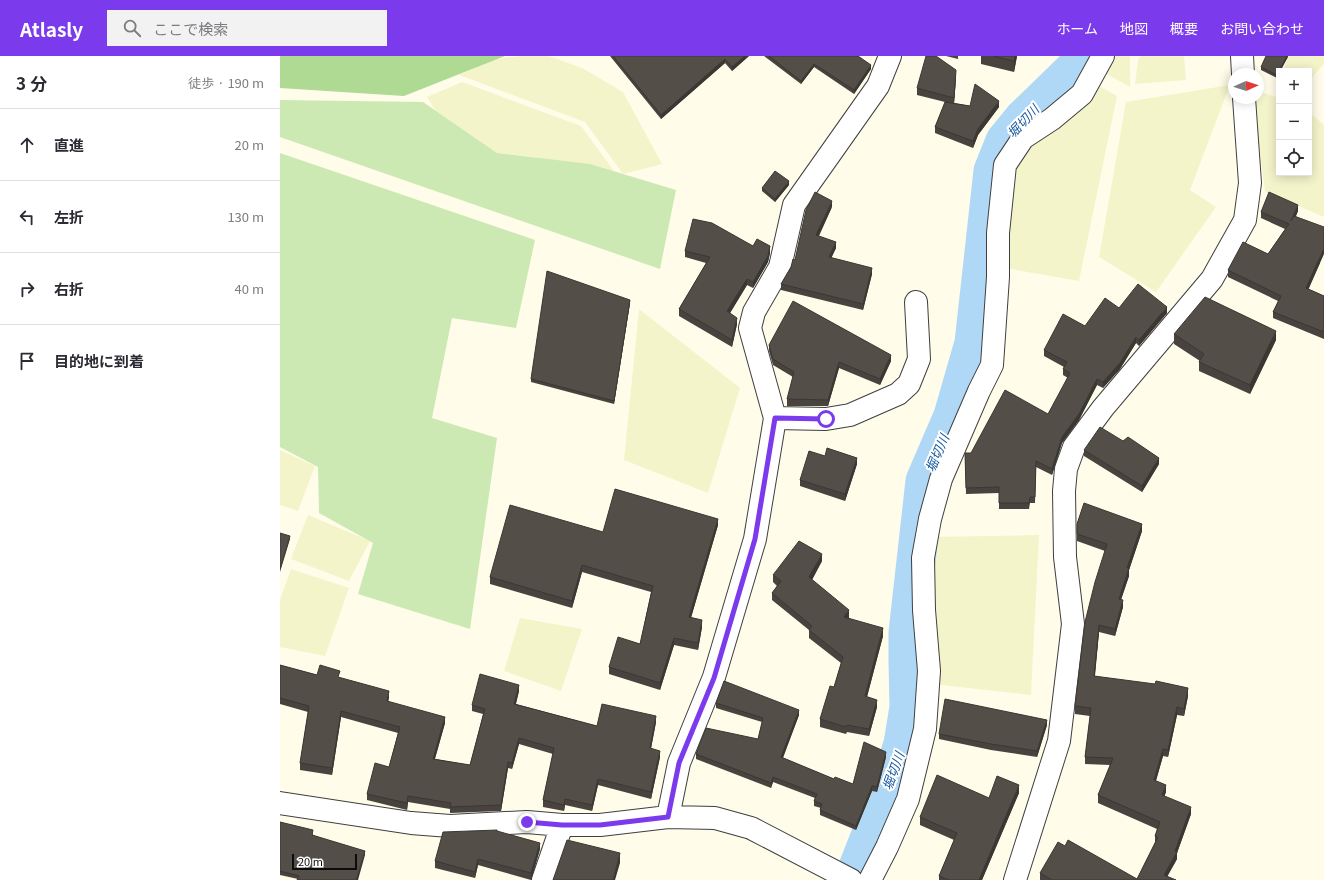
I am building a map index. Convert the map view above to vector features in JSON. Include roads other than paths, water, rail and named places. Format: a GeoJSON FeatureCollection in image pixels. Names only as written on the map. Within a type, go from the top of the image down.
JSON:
{"type":"FeatureCollection","features":[{"type":"Feature","properties":{"kind":"street"},"geometry":{"type":"LineString","coordinates":[[668,817],[679,763],[714,678],[755,539],[775,418],[750,328],[754,312],[780,267],[794,205],[878,86],[890,56]]}},
{"type":"Feature","properties":{"kind":"street"},"geometry":{"type":"LineString","coordinates":[[870,880],[887,847],[908,799],[925,728],[928,671],[924,610],[923,558],[930,519],[941,479],[979,391],[992,365],[997,285],[998,233],[1005,165],[1023,138],[1052,119],[1082,94],[1103,56]]}},
{"type":"Feature","properties":{"kind":"street"},"geometry":{"type":"LineString","coordinates":[[1242,56],[1243,68]]}},
{"type":"Feature","properties":{"kind":"street"},"geometry":{"type":"LineString","coordinates":[[1015,880],[1058,741],[1073,624],[1066,556],[1064,491],[1066,469],[1074,447],[1103,408],[1212,279],[1245,220],[1250,183],[1244,104]]}},
{"type":"Feature","properties":{"kind":"street"},"geometry":{"type":"LineString","coordinates":[[775,418],[826,419],[850,415],[898,394],[909,384],[919,360],[916,302]]}},
{"type":"Feature","properties":{"kind":"street"},"geometry":{"type":"LineString","coordinates":[[280,803],[411,823],[450,826],[527,822],[562,825],[600,825],[668,817],[715,818],[751,828],[851,880]]}},
{"type":"Feature","properties":{"kind":"street"},"geometry":{"type":"LineString","coordinates":[[543,880],[562,825]]}},
{"type":"Feature","properties":{"kind":"waterway","name":"堀切川"},"geometry":{"type":"LineString","coordinates":[[853,880],[889,788],[903,744],[909,707],[908,633],[925,481],[953,416],[974,343],[993,171],[1005,141],[1023,119],[1088,56]]}}]}
